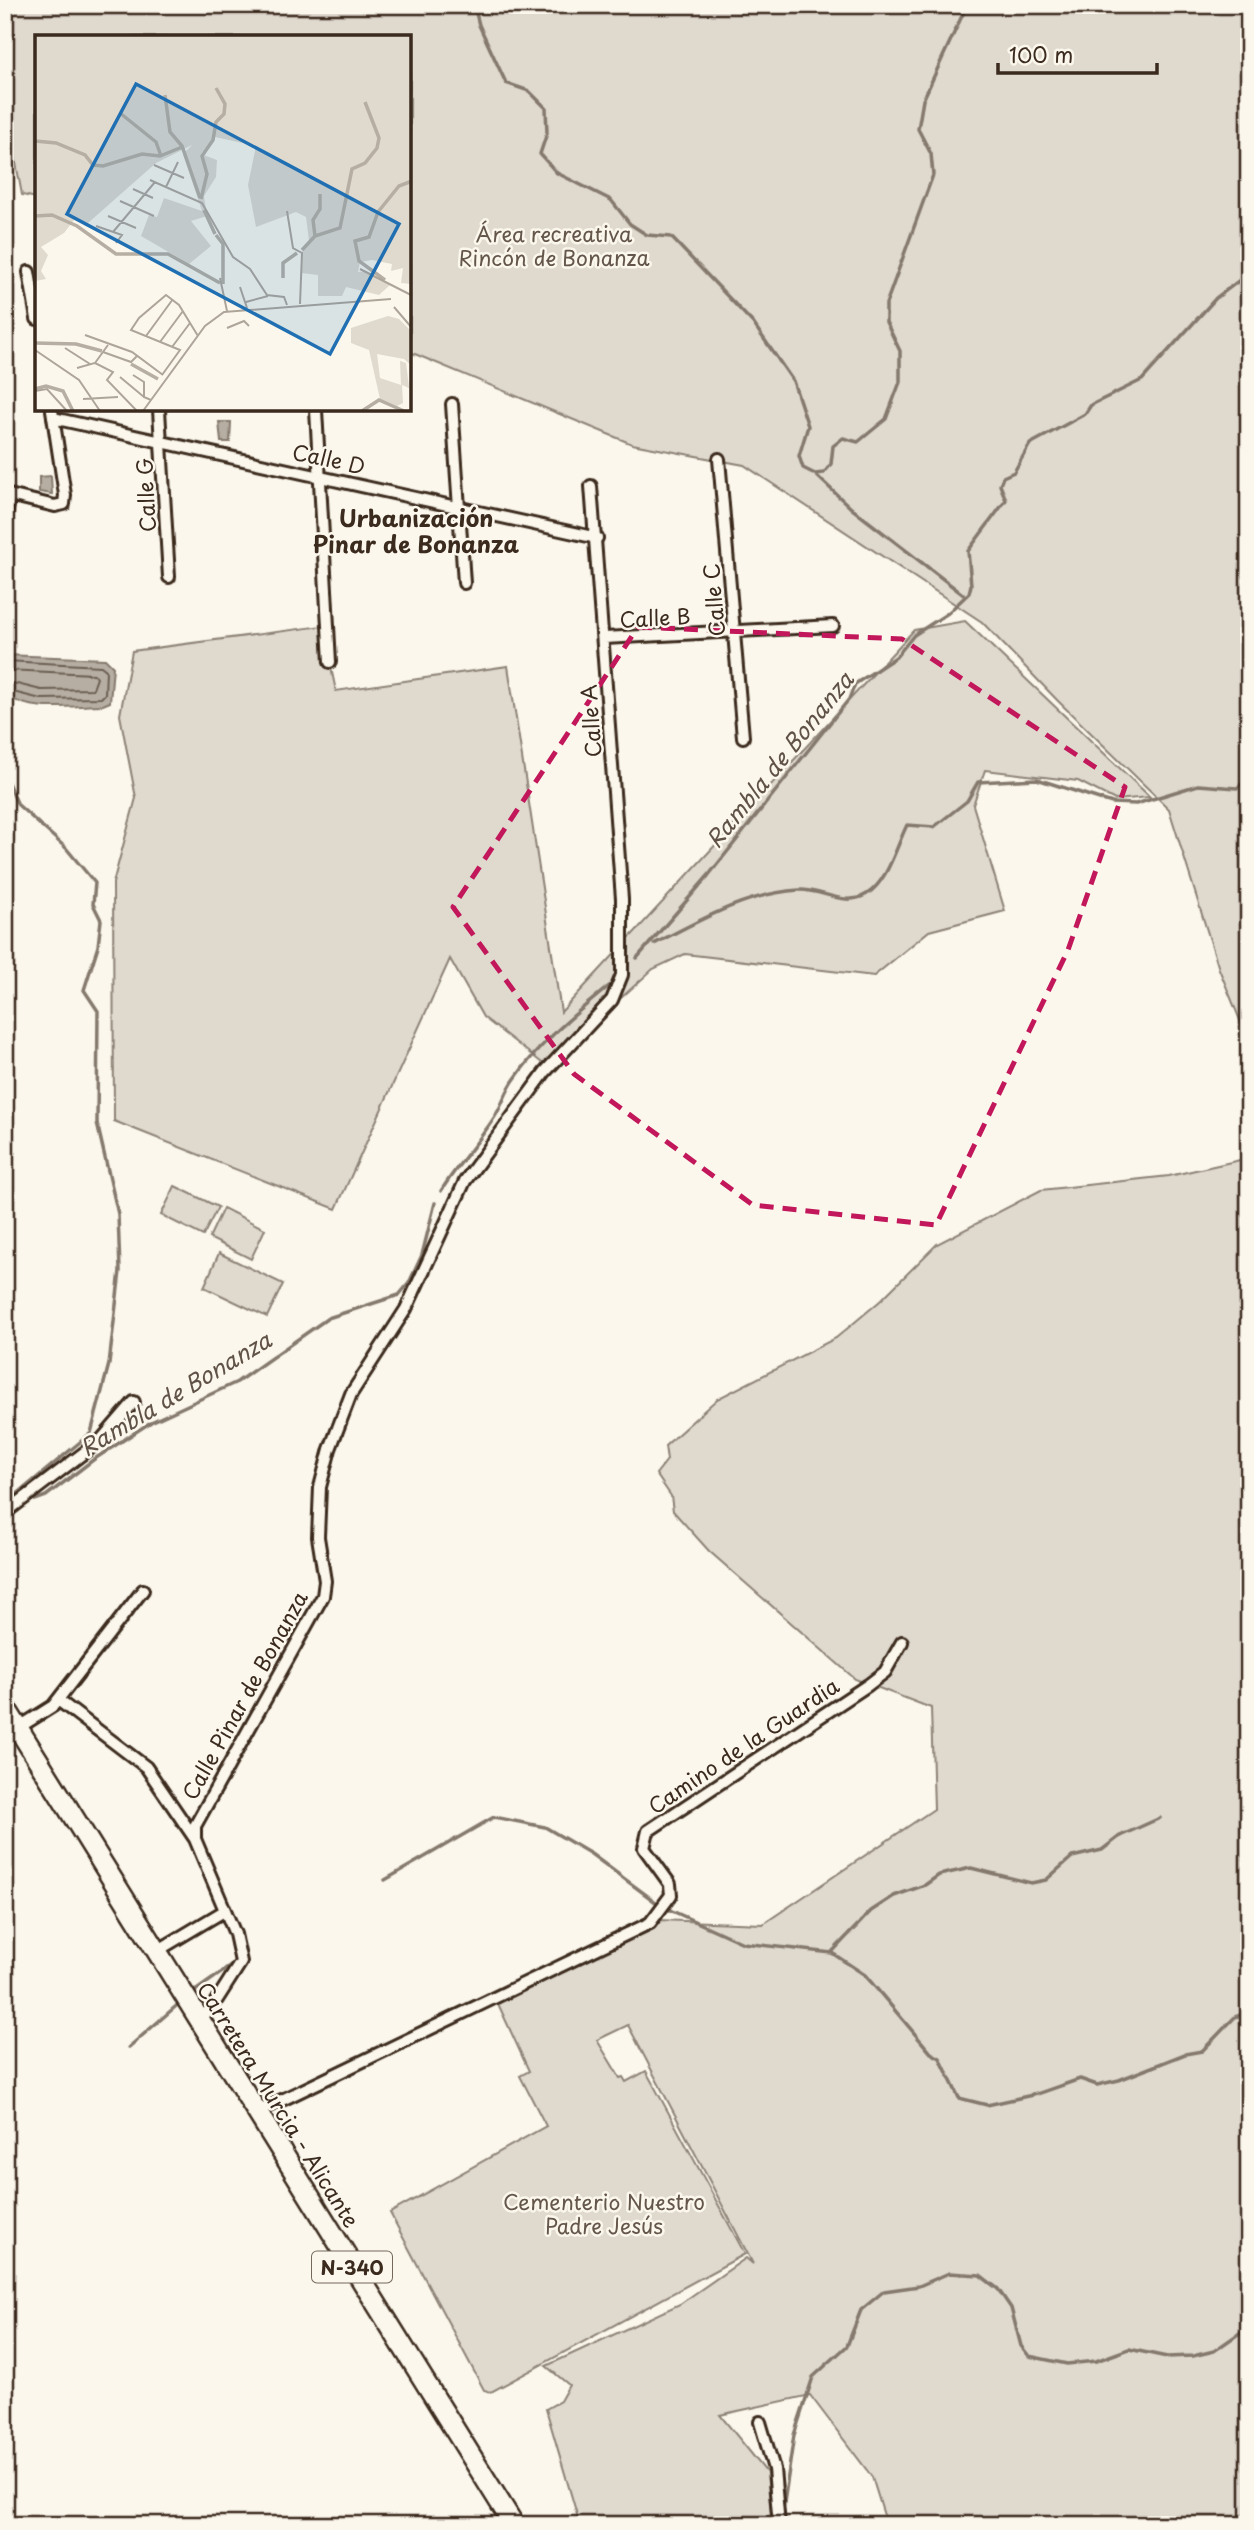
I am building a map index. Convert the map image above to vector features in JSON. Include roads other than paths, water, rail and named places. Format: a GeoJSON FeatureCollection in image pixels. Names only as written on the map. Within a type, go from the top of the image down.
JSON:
{"type":"FeatureCollection","features":[{"type":"Feature","properties":{"kind":"highway","name":"Carretera Murcia - Alicante"},"geometry":{"type":"LineString","coordinates":[[5,1707],[514,2525]]}},
{"type":"Feature","properties":{"kind":"street"},"geometry":{"type":"LineString","coordinates":[[29,272],[35,307]]}},
{"type":"Feature","properties":{"kind":"street"},"geometry":{"type":"LineString","coordinates":[[452,404],[464,583]]}},
{"type":"Feature","properties":{"kind":"street","name":"Calle G"},"geometry":{"type":"LineString","coordinates":[[159,411],[169,578]]}},
{"type":"Feature","properties":{"kind":"street"},"geometry":{"type":"LineString","coordinates":[[316,411],[330,662]]}},
{"type":"Feature","properties":{"kind":"street"},"geometry":{"type":"LineString","coordinates":[[5,519],[7,495],[55,506],[64,504],[53,414]]}},
{"type":"Feature","properties":{"kind":"street","name":"Calle D"},"geometry":{"type":"LineString","coordinates":[[53,414],[597,538]]}},
{"type":"Feature","properties":{"kind":"street","name":"Calle C"},"geometry":{"type":"LineString","coordinates":[[719,459],[743,737]]}},
{"type":"Feature","properties":{"kind":"street","name":"Calle A"},"geometry":{"type":"LineString","coordinates":[[591,486],[597,538],[624,953]]}},
{"type":"Feature","properties":{"kind":"street","name":"Calle B"},"geometry":{"type":"LineString","coordinates":[[604,638],[833,626]]}},
{"type":"Feature","properties":{"kind":"street","name":"Calle Pinar de Bonanza"},"geometry":{"type":"LineString","coordinates":[[195,1839],[200,1814],[323,1596],[325,1581],[318,1537],[320,1487],[330,1449],[351,1394],[406,1309],[465,1181],[545,1072],[612,1000],[622,975],[624,953]]}},
{"type":"Feature","properties":{"kind":"street"},"geometry":{"type":"LineString","coordinates":[[5,1513],[103,1439],[134,1402]]}},
{"type":"Feature","properties":{"kind":"street"},"geometry":{"type":"LineString","coordinates":[[18,1728],[53,1706],[143,1590]]}},
{"type":"Feature","properties":{"kind":"street","name":"Camino de la Guardia"},"geometry":{"type":"LineString","coordinates":[[257,2112],[650,1923],[671,1895],[670,1884],[644,1849],[644,1839],[648,1831],[885,1672],[902,1642]]}},
{"type":"Feature","properties":{"kind":"street"},"geometry":{"type":"LineString","coordinates":[[58,1700],[146,1768],[195,1839],[240,1949],[241,1962],[211,2009],[196,2013]]}},
{"type":"Feature","properties":{"kind":"street"},"geometry":{"type":"LineString","coordinates":[[157,1951],[224,1911]]}},
{"type":"Feature","properties":{"kind":"street"},"geometry":{"type":"LineString","coordinates":[[760,2422],[774,2469],[779,2525]]}},
{"type":"Feature","properties":{"kind":"water"},"geometry":{"type":"Polygon","coordinates":[[[219,422],[231,422],[230,442],[221,442],[219,422]]]}},
{"type":"Feature","properties":{"kind":"water"},"geometry":{"type":"Polygon","coordinates":[[[51,476],[52,494],[39,492],[39,477],[51,476]]]}},
{"type":"Feature","properties":{"kind":"water"},"geometry":{"type":"Polygon","coordinates":[[[5,655],[105,659],[113,667],[110,702],[103,705],[52,707],[15,700],[5,694],[5,655]]]}},
{"type":"Feature","properties":{"kind":"waterway"},"geometry":{"type":"LineString","coordinates":[[474,5],[479,25],[506,83],[529,91],[546,108],[547,133],[540,154],[557,173],[611,200],[630,224],[647,235],[671,237],[753,323],[793,381],[808,426],[799,456],[803,468],[815,474],[851,508],[965,596]]}},
{"type":"Feature","properties":{"kind":"waterway"},"geometry":{"type":"LineString","coordinates":[[815,474],[824,473],[831,464],[833,446],[843,438],[858,442],[886,419],[900,382],[900,351],[886,322],[886,304],[933,175],[931,154],[918,129],[923,100],[967,5]]}},
{"type":"Feature","properties":{"kind":"waterway","name":"Rambla de Bonanza"},"geometry":{"type":"LineString","coordinates":[[637,958],[708,876],[849,699],[855,684],[896,657],[914,635],[948,613],[969,593],[971,585],[968,551],[1006,500],[1000,485],[1003,477],[1014,472],[1030,444],[1085,414],[1091,405],[1142,380],[1216,298],[1249,273]]}},
{"type":"Feature","properties":{"kind":"waterway"},"geometry":{"type":"LineString","coordinates":[[5,776],[18,805],[66,848],[95,883],[93,904],[101,920],[98,946],[84,990],[98,1011],[97,1123],[118,1214],[120,1271],[109,1364],[91,1433],[5,1504]]}},
{"type":"Feature","properties":{"kind":"waterway"},"geometry":{"type":"LineString","coordinates":[[654,944],[724,909],[761,896],[799,890],[842,899],[858,898],[867,894],[881,881],[907,825],[934,827],[967,801],[978,782],[1037,779],[1112,803],[1136,804],[1198,785],[1237,788],[1249,778]]}},
{"type":"Feature","properties":{"kind":"waterway","name":"Rambla de Bonanza"},"geometry":{"type":"LineString","coordinates":[[441,1191],[494,1118],[511,1084],[524,1066],[558,1030],[609,986]]}},
{"type":"Feature","properties":{"kind":"waterway","name":"Rambla de Bonanza"},"geometry":{"type":"LineString","coordinates":[[35,1500],[46,1496],[93,1460],[151,1422],[237,1382],[328,1318],[399,1295],[409,1283],[422,1255],[435,1203]]}},
{"type":"Feature","properties":{"kind":"waterway"},"geometry":{"type":"LineString","coordinates":[[385,1880],[494,1817],[545,1827],[591,1854],[657,1903]]}},
{"type":"Feature","properties":{"kind":"waterway"},"geometry":{"type":"LineString","coordinates":[[832,1952],[871,1911],[894,1896],[925,1885],[939,1875],[971,1868],[1031,1883],[1046,1880],[1072,1857],[1102,1850],[1120,1836],[1160,1818]]}},
{"type":"Feature","properties":{"kind":"waterway"},"geometry":{"type":"LineString","coordinates":[[670,1910],[743,1943],[832,1953],[865,1975],[931,2053],[940,2058],[959,2098],[987,2105],[1037,2094],[1080,2079],[1097,2085],[1119,2080],[1185,2054],[1202,2051],[1235,2017],[1249,2012]]}},
{"type":"Feature","properties":{"kind":"waterway"},"geometry":{"type":"LineString","coordinates":[[191,1994],[235,1963]]}},
{"type":"Feature","properties":{"kind":"waterway"},"geometry":{"type":"LineString","coordinates":[[129,2047],[182,2001]]}},
{"type":"Feature","properties":{"kind":"waterway"},"geometry":{"type":"LineString","coordinates":[[782,2516],[794,2435],[813,2377],[847,2346],[861,2310],[884,2291],[919,2286],[949,2273],[980,2275],[998,2289],[1011,2308],[1021,2346],[1029,2356],[1067,2364],[1096,2361],[1129,2349],[1167,2357],[1193,2356],[1214,2351],[1244,2330],[1249,2330]]}},
{"type":"Feature","properties":{"kind":"district","name":"Urbanización Pinar de Bonanza"},"geometry":{"type":"Point","coordinates":[416,530]}},
{"type":"Feature","properties":{"kind":"park label","name":"Área recreativa Rincón de Bonanza"},"geometry":{"type":"Point","coordinates":[554,245]}},
{"type":"Feature","properties":{"kind":"park label","name":"Cementerio Nuestro Padre Jesús"},"geometry":{"type":"Point","coordinates":[604,2213]}}]}
